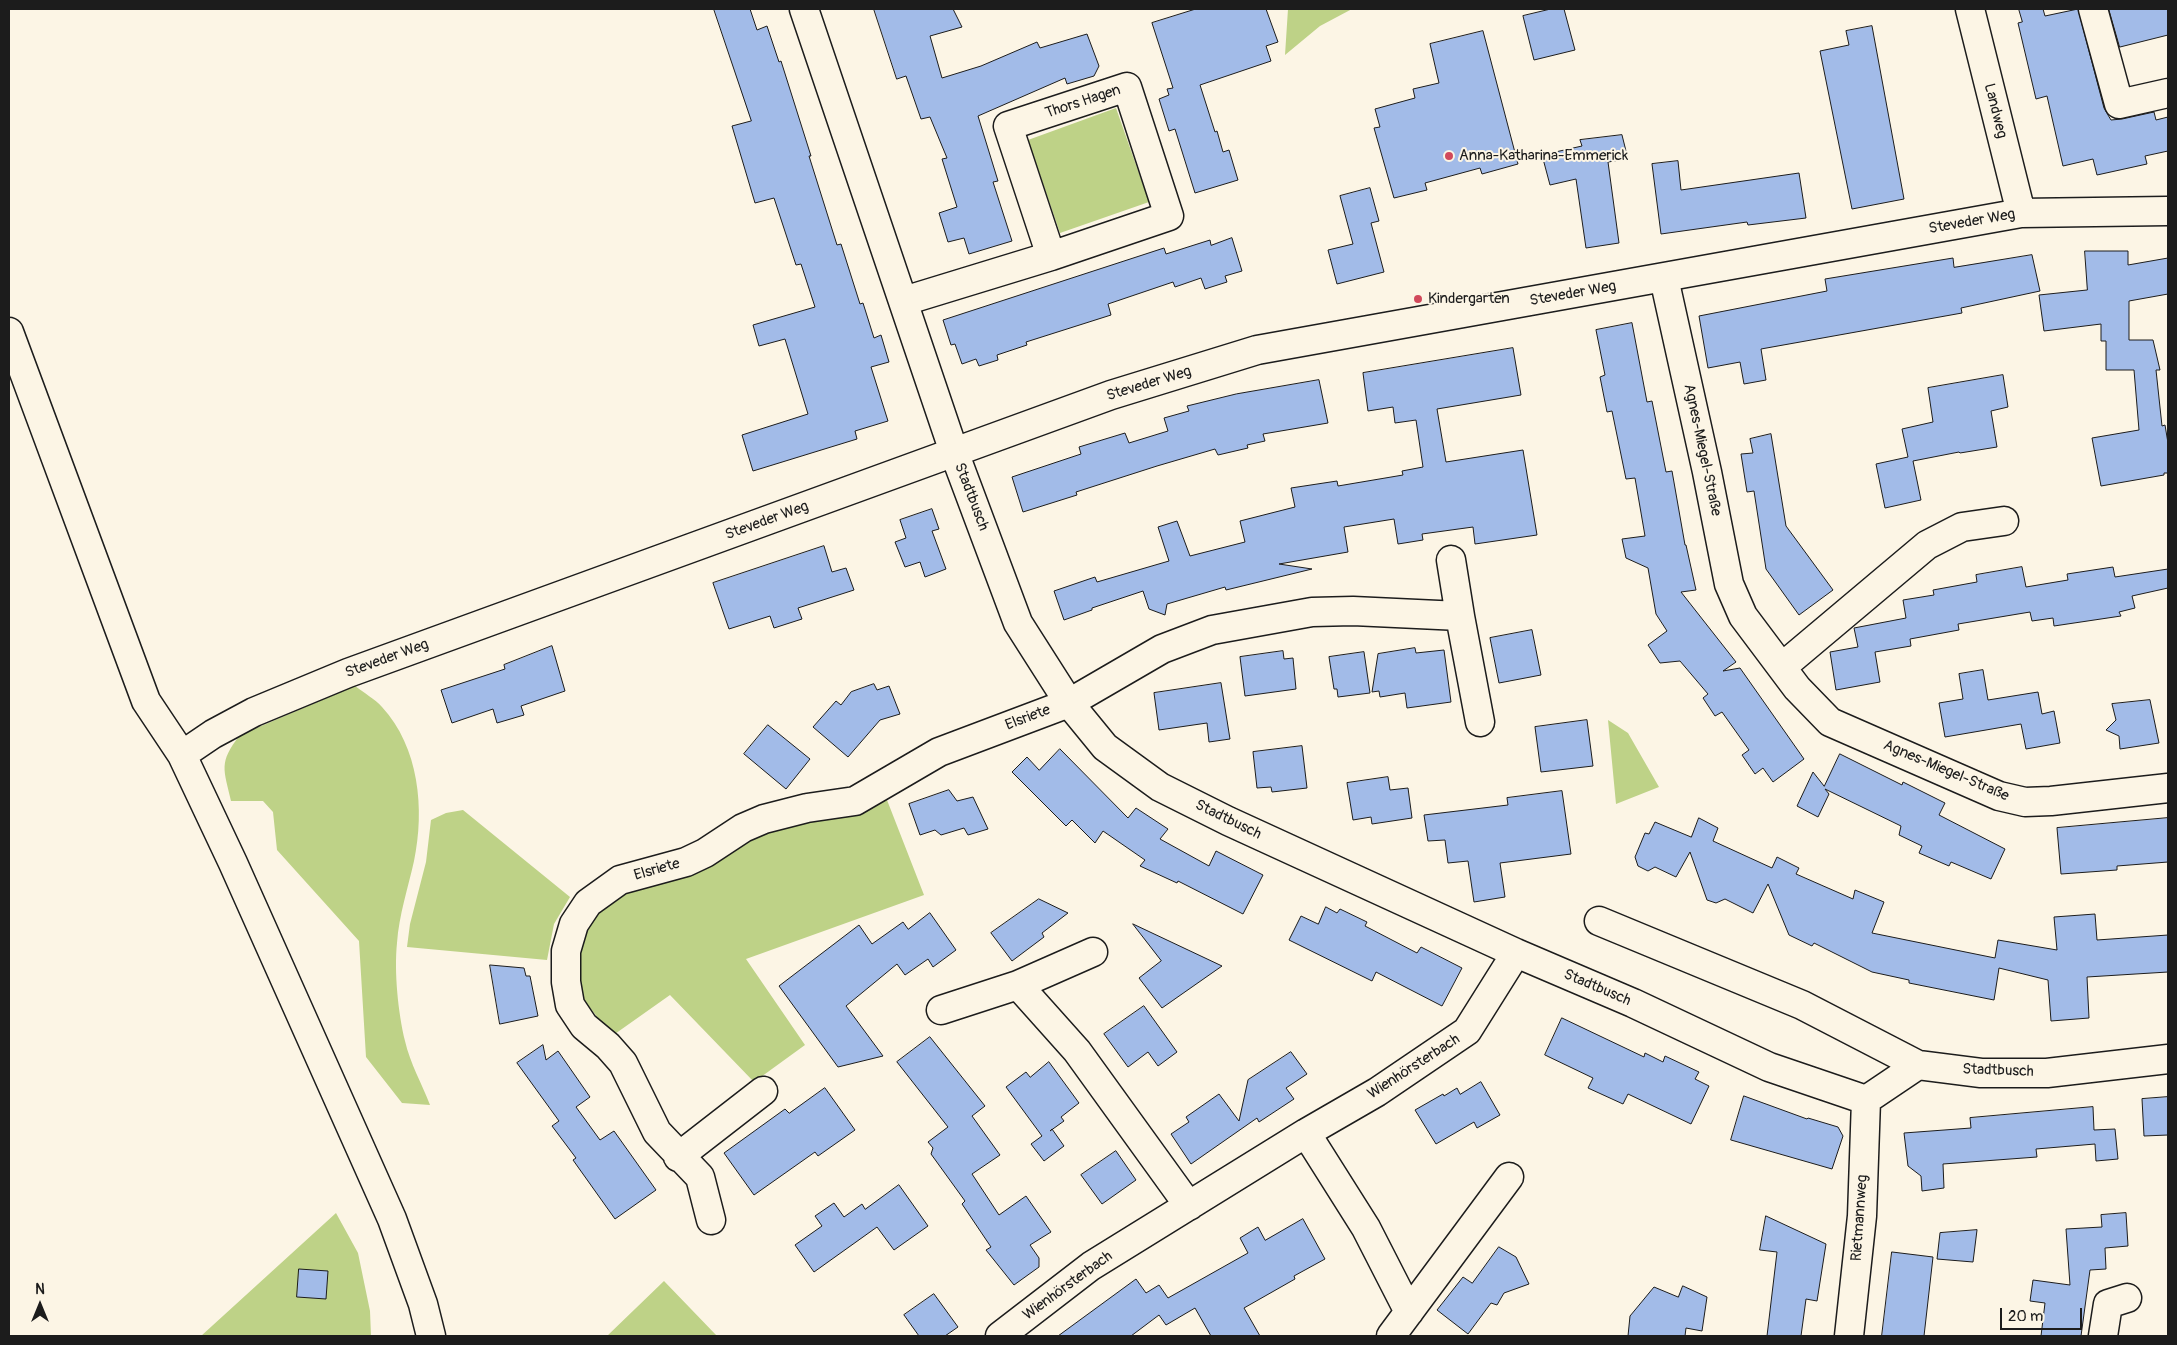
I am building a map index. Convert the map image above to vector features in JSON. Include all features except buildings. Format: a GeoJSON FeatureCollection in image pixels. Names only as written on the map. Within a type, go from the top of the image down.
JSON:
{"type":"FeatureCollection","features":[{"type":"Feature","properties":{"kind":"street"},"geometry":{"type":"LineString","coordinates":[[804,9],[954,452]]}},
{"type":"Feature","properties":{"kind":"street","name":"Landweg"},"geometry":{"type":"LineString","coordinates":[[1970,9],[2021,213]]}},
{"type":"Feature","properties":{"kind":"street"},"geometry":{"type":"LineString","coordinates":[[2093,9],[2118,104],[2168,93]]}},
{"type":"Feature","properties":{"kind":"street","name":"Thors Hagen"},"geometry":{"type":"LineString","coordinates":[[904,301],[1051,256],[1169,216],[1127,87],[1008,126],[1051,256]]}},
{"type":"Feature","properties":{"kind":"street","name":"Steveder Weg"},"geometry":{"type":"LineString","coordinates":[[182,755],[213,734],[254,712],[348,673],[1111,395],[1257,350],[2021,213],[2168,211]]}},
{"type":"Feature","properties":{"kind":"street","name":"Agnes-Miegel-Straße"},"geometry":{"type":"LineString","coordinates":[[1664,278],[1707,472],[1729,584],[1744,616],[1798,688],[1830,722],[1999,796],[2025,802],[2051,801],[2168,788]]}},
{"type":"Feature","properties":{"kind":"street"},"geometry":{"type":"LineString","coordinates":[[9,332],[146,701],[182,755],[234,863],[392,1219],[423,1304],[431,1336]]}},
{"type":"Feature","properties":{"kind":"street","name":"Stadtbusch"},"geometry":{"type":"LineString","coordinates":[[954,452],[1018,623],[1069,703],[1104,747],[1160,787],[1228,821],[1516,953],[1633,1003],[1769,1067],[1866,1100]]}},
{"type":"Feature","properties":{"kind":"street"},"geometry":{"type":"LineString","coordinates":[[1782,667],[1927,545],[1962,527],[2004,520]]}},
{"type":"Feature","properties":{"kind":"street"},"geometry":{"type":"LineString","coordinates":[[1451,560],[1480,722]]}},
{"type":"Feature","properties":{"kind":"street"},"geometry":{"type":"LineString","coordinates":[[1069,703],[1162,649],[1212,630],[1312,612],[1353,611],[1460,616]]}},
{"type":"Feature","properties":{"kind":"street","name":"Elsriete"},"geometry":{"type":"LineString","coordinates":[[711,1220],[700,1177],[678,1157],[657,1132],[623,1063],[608,1046],[584,1026],[570,1005],[566,982],[566,951],[574,924],[588,903],[620,880],[692,859],[705,853],[743,828],[764,819],[807,808],[855,801],[939,752],[1069,703]]}},
{"type":"Feature","properties":{"kind":"street","name":"Stadtbusch"},"geometry":{"type":"LineString","coordinates":[[1599,921],[1802,1005],[1918,1065],[1981,1074],[2047,1073],[2168,1059]]}},
{"type":"Feature","properties":{"kind":"street"},"geometry":{"type":"LineString","coordinates":[[941,1010],[1018,985],[1093,952]]}},
{"type":"Feature","properties":{"kind":"street","name":"Wienhörsterbach"},"geometry":{"type":"LineString","coordinates":[[1000,1336],[1092,1266],[1306,1133],[1377,1092],[1467,1031],[1516,953]]}},
{"type":"Feature","properties":{"kind":"street"},"geometry":{"type":"LineString","coordinates":[[1018,985],[1077,1051],[1190,1206]]}},
{"type":"Feature","properties":{"kind":"street"},"geometry":{"type":"LineString","coordinates":[[1866,1100],[1918,1065]]}},
{"type":"Feature","properties":{"kind":"street"},"geometry":{"type":"LineString","coordinates":[[678,1157],[763,1091]]}},
{"type":"Feature","properties":{"kind":"street","name":"Rietmannweg"},"geometry":{"type":"LineString","coordinates":[[1849,1336],[1862,1216],[1866,1100]]}},
{"type":"Feature","properties":{"kind":"street"},"geometry":{"type":"LineString","coordinates":[[1306,1133],[1366,1228],[1409,1312]]}},
{"type":"Feature","properties":{"kind":"street"},"geometry":{"type":"LineString","coordinates":[[1392,1336],[1509,1177]]}},
{"type":"Feature","properties":{"kind":"street"},"geometry":{"type":"LineString","coordinates":[[2103,1336],[2108,1304],[2127,1298]]}},
{"type":"Feature","properties":{"kind":"green space"},"geometry":{"type":"Polygon","coordinates":[[[1288,9],[1352,9],[1320,26],[1285,55],[1288,9]]]}},
{"type":"Feature","properties":{"kind":"green space"},"geometry":{"type":"Polygon","coordinates":[[[1116,108],[1149,202],[1060,233],[1028,140],[1116,108]]]}},
{"type":"Feature","properties":{"kind":"green space"},"geometry":{"type":"Polygon","coordinates":[[[355,686],[379,704],[394,723],[404,741],[416,780],[419,821],[417,841],[398,933],[396,979],[400,1018],[407,1049],[430,1105],[402,1103],[366,1057],[359,941],[277,850],[273,812],[263,801],[231,801],[225,773],[228,753],[240,735],[355,686]]]}},
{"type":"Feature","properties":{"kind":"green space"},"geometry":{"type":"Polygon","coordinates":[[[1608,720],[1628,733],[1659,787],[1616,804],[1608,720]]]}},
{"type":"Feature","properties":{"kind":"green space"},"geometry":{"type":"Polygon","coordinates":[[[887,800],[924,895],[746,959],[805,1045],[754,1082],[670,995],[612,1036],[584,1000],[576,963],[594,913],[622,893],[734,849],[778,828],[844,816],[887,800]]]}},
{"type":"Feature","properties":{"kind":"green space"},"geometry":{"type":"Polygon","coordinates":[[[463,810],[570,897],[554,924],[547,960],[407,947],[410,924],[426,862],[431,820],[446,813],[463,810]]]}},
{"type":"Feature","properties":{"kind":"green space"},"geometry":{"type":"Polygon","coordinates":[[[336,1213],[358,1253],[370,1311],[371,1336],[201,1336],[336,1213]]]}},
{"type":"Feature","properties":{"kind":"green space"},"geometry":{"type":"Polygon","coordinates":[[[664,1281],[717,1336],[607,1336],[664,1281]]]}},
{"type":"Feature","properties":{"kind":"place","name":"Anna-Katharina-Emmerick"},"geometry":{"type":"Point","coordinates":[1449,156]}},
{"type":"Feature","properties":{"kind":"place","name":"Kindergarten"},"geometry":{"type":"Point","coordinates":[1418,299]}}]}
